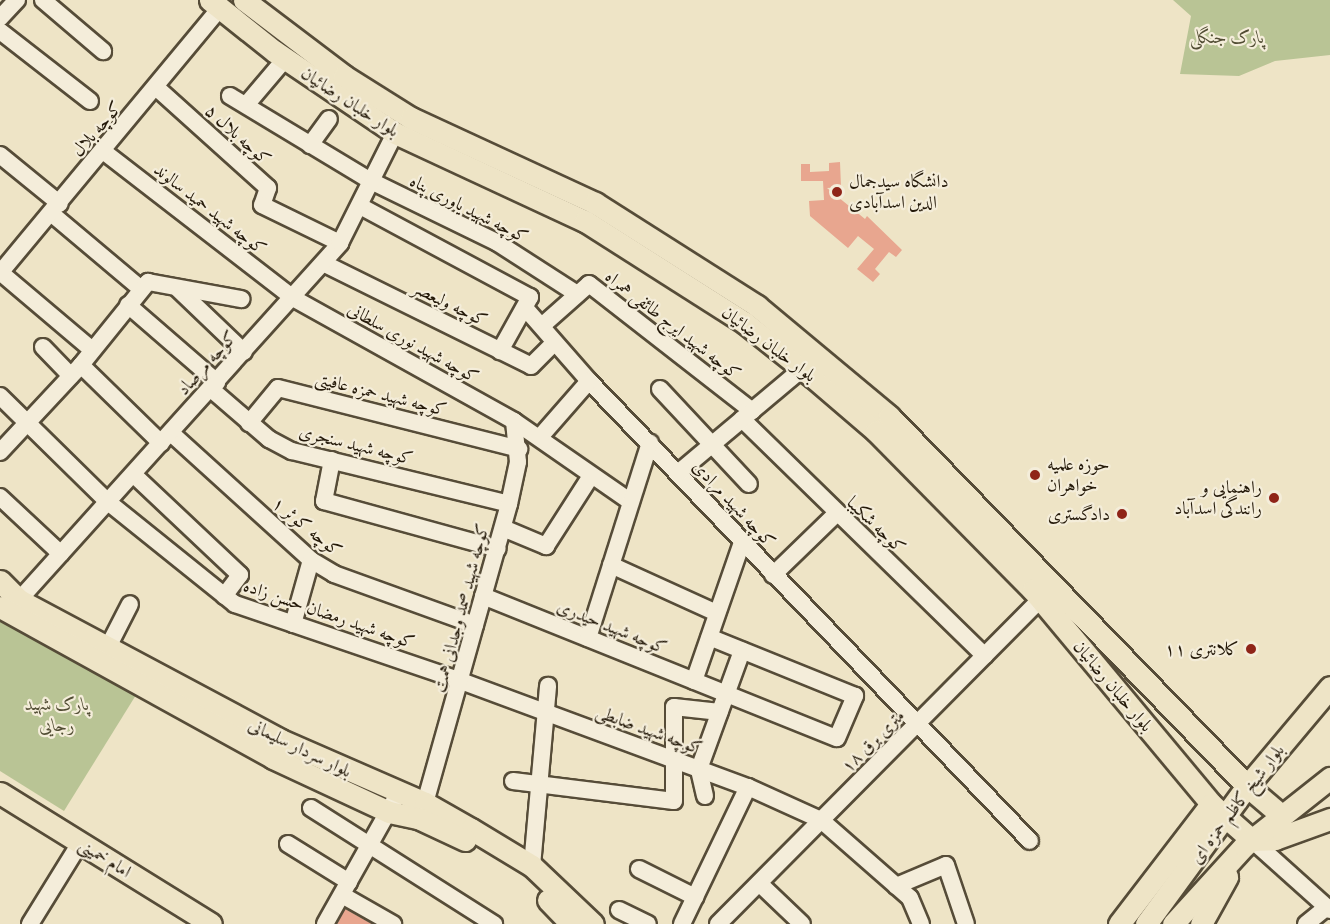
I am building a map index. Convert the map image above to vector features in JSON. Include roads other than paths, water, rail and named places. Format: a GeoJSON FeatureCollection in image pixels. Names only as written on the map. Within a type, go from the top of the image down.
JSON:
{"type":"FeatureCollection","features":[{"type":"Feature","properties":{"kind":"main road","name":"بلوار خلبان رضائیان"},"geometry":{"type":"LineString","coordinates":[[244,0],[344,76],[405,114],[595,203],[757,306],[889,416],[1048,592],[1218,810],[1248,843]]}},
{"type":"Feature","properties":{"kind":"main road","name":"بلوار خلبان رضائیان"},"geometry":{"type":"LineString","coordinates":[[215,4],[285,58],[395,133],[585,221],[745,323],[803,368],[876,431],[1048,592],[1247,786],[1281,815]]}},
{"type":"Feature","properties":{"kind":"main road"},"geometry":{"type":"LineString","coordinates":[[395,133],[405,114]]}},
{"type":"Feature","properties":{"kind":"main road","name":"بلوار سردار سلیمانی"},"geometry":{"type":"LineString","coordinates":[[0,581],[9,607],[273,758],[394,803],[422,811],[532,866],[593,924]]}},
{"type":"Feature","properties":{"kind":"main road","name":"بلوار سردار سلیمانی"},"geometry":{"type":"LineString","coordinates":[[9,607],[108,647],[394,803]]}},
{"type":"Feature","properties":{"kind":"main road","name":"بلوار شیخ کاظم حمزه ای"},"geometry":{"type":"LineString","coordinates":[[1146,924],[1218,810],[1247,786],[1330,687]]}},
{"type":"Feature","properties":{"kind":"main road"},"geometry":{"type":"LineString","coordinates":[[1202,924],[1248,843],[1330,777]]}},
{"type":"Feature","properties":{"kind":"main road","name":"امام خمینی"},"geometry":{"type":"LineString","coordinates":[[0,793],[206,923]]}},
{"type":"Feature","properties":{"kind":"main road"},"geometry":{"type":"LineString","coordinates":[[1119,924],[1218,810]]}},
{"type":"Feature","properties":{"kind":"main road","name":"بلوار سردار سلیمانی"},"geometry":{"type":"LineString","coordinates":[[422,811],[533,884],[571,924]]}},
{"type":"Feature","properties":{"kind":"main road"},"geometry":{"type":"LineString","coordinates":[[1248,843],[1275,839],[1330,819]]}},
{"type":"Feature","properties":{"kind":"main road","name":"بلوار شیخ کاظم حمزه ای"},"geometry":{"type":"LineString","coordinates":[[1173,924],[1248,843]]}},
{"type":"Feature","properties":{"kind":"street"},"geometry":{"type":"LineString","coordinates":[[0,18],[17,0]]}},
{"type":"Feature","properties":{"kind":"street"},"geometry":{"type":"LineString","coordinates":[[43,0],[103,51]]}},
{"type":"Feature","properties":{"kind":"street","name":"کوچه بلال"},"geometry":{"type":"LineString","coordinates":[[3,265],[56,209],[158,89],[215,4]]}},
{"type":"Feature","properties":{"kind":"street"},"geometry":{"type":"LineString","coordinates":[[0,31],[90,101]]}},
{"type":"Feature","properties":{"kind":"street"},"geometry":{"type":"LineString","coordinates":[[246,105],[285,58]]}},
{"type":"Feature","properties":{"kind":"street","name":"کوچه بلال ۵"},"geometry":{"type":"LineString","coordinates":[[158,89],[268,188],[262,205],[340,243]]}},
{"type":"Feature","properties":{"kind":"street","name":"کوچه شهید یاوری پناه"},"geometry":{"type":"LineString","coordinates":[[230,96],[371,182],[498,243],[577,294]]}},
{"type":"Feature","properties":{"kind":"street"},"geometry":{"type":"LineString","coordinates":[[310,145],[329,119]]}},
{"type":"Feature","properties":{"kind":"street","name":"کوچه مرصاد"},"geometry":{"type":"LineString","coordinates":[[9,607],[61,554],[340,243],[395,133]]}},
{"type":"Feature","properties":{"kind":"street","name":"کوچه شهید حمید سالوند"},"geometry":{"type":"LineString","coordinates":[[103,151],[293,298]]}},
{"type":"Feature","properties":{"kind":"street"},"geometry":{"type":"LineString","coordinates":[[0,155],[56,209],[145,285],[242,299]]}},
{"type":"Feature","properties":{"kind":"street","name":"کوچه شهید مرادی"},"geometry":{"type":"LineString","coordinates":[[360,206],[528,303],[544,324],[554,343],[589,381],[1030,842]]}},
{"type":"Feature","properties":{"kind":"street","name":"کوچه ولیعصر"},"geometry":{"type":"LineString","coordinates":[[323,263],[531,366],[554,343]]}},
{"type":"Feature","properties":{"kind":"street"},"geometry":{"type":"LineString","coordinates":[[3,265],[91,349]]}},
{"type":"Feature","properties":{"kind":"street","name":"کوچه شهید ایرج طائفی همراه"},"geometry":{"type":"LineString","coordinates":[[544,324],[589,284],[747,415]]}},
{"type":"Feature","properties":{"kind":"street"},"geometry":{"type":"LineString","coordinates":[[0,452],[76,371],[91,349],[145,285]]}},
{"type":"Feature","properties":{"kind":"street"},"geometry":{"type":"LineString","coordinates":[[178,289],[244,351]]}},
{"type":"Feature","properties":{"kind":"street","name":"کوچه شهید نوری سلطانی"},"geometry":{"type":"LineString","coordinates":[[293,298],[514,421],[628,500]]}},
{"type":"Feature","properties":{"kind":"street"},"geometry":{"type":"LineString","coordinates":[[500,351],[528,303]]}},
{"type":"Feature","properties":{"kind":"street","name":"کوچه شهید سنجری"},"geometry":{"type":"LineString","coordinates":[[128,305],[214,385],[249,423],[292,451],[509,504]]}},
{"type":"Feature","properties":{"kind":"street","name":"کوچه کوثر ۱"},"geometry":{"type":"LineString","coordinates":[[44,347],[166,438],[311,560],[334,574],[475,624]]}},
{"type":"Feature","properties":{"kind":"street"},"geometry":{"type":"LineString","coordinates":[[678,473],[803,368]]}},
{"type":"Feature","properties":{"kind":"street"},"geometry":{"type":"LineString","coordinates":[[540,437],[589,381]]}},
{"type":"Feature","properties":{"kind":"street","name":"کوچه شهید حمزه عافیتی"},"geometry":{"type":"LineString","coordinates":[[249,423],[278,388],[519,449]]}},
{"type":"Feature","properties":{"kind":"street"},"geometry":{"type":"LineString","coordinates":[[660,389],[749,484]]}},
{"type":"Feature","properties":{"kind":"street","name":"کوچه شهید رمضان حسن زاده"},"geometry":{"type":"LineString","coordinates":[[0,396],[108,502],[235,604],[461,681]]}},
{"type":"Feature","properties":{"kind":"street","name":"کوچه شکیبا"},"geometry":{"type":"LineString","coordinates":[[747,415],[836,514],[985,656]]}},
{"type":"Feature","properties":{"kind":"street","name":"کوچه شهید صمد وجدانی همت"},"geometry":{"type":"LineString","coordinates":[[422,811],[461,681],[509,504],[519,449],[514,421]]}},
{"type":"Feature","properties":{"kind":"street"},"geometry":{"type":"LineString","coordinates":[[588,638],[628,500],[650,443]]}},
{"type":"Feature","properties":{"kind":"street"},"geometry":{"type":"LineString","coordinates":[[332,460],[324,501],[498,549]]}},
{"type":"Feature","properties":{"kind":"street"},"geometry":{"type":"LineString","coordinates":[[133,474],[240,575],[224,596]]}},
{"type":"Feature","properties":{"kind":"street"},"geometry":{"type":"LineString","coordinates":[[503,528],[546,546],[591,476]]}},
{"type":"Feature","properties":{"kind":"street"},"geometry":{"type":"LineString","coordinates":[[0,497],[61,554]]}},
{"type":"Feature","properties":{"kind":"street"},"geometry":{"type":"LineString","coordinates":[[773,575],[836,514]]}},
{"type":"Feature","properties":{"kind":"street"},"geometry":{"type":"LineString","coordinates":[[694,681],[742,542]]}},
{"type":"Feature","properties":{"kind":"street"},"geometry":{"type":"LineString","coordinates":[[293,624],[311,560]]}},
{"type":"Feature","properties":{"kind":"street"},"geometry":{"type":"LineString","coordinates":[[611,565],[717,613]]}},
{"type":"Feature","properties":{"kind":"street","name":"۱۸ متری برق"},"geometry":{"type":"LineString","coordinates":[[718,924],[1048,592]]}},
{"type":"Feature","properties":{"kind":"street","name":"کوچه شهید حیدری"},"geometry":{"type":"LineString","coordinates":[[483,596],[837,738],[855,696],[742,651]]}},
{"type":"Feature","properties":{"kind":"street"},"geometry":{"type":"LineString","coordinates":[[108,647],[130,604]]}},
{"type":"Feature","properties":{"kind":"street"},"geometry":{"type":"LineString","coordinates":[[705,796],[699,769],[742,651],[709,637]]}},
{"type":"Feature","properties":{"kind":"street","name":"کوچه شهید ضابطی"},"geometry":{"type":"LineString","coordinates":[[461,681],[748,787],[821,820],[910,898],[921,924]]}},
{"type":"Feature","properties":{"kind":"street"},"geometry":{"type":"LineString","coordinates":[[532,866],[548,686]]}},
{"type":"Feature","properties":{"kind":"street"},"geometry":{"type":"LineString","coordinates":[[513,781],[674,801],[672,759],[674,707],[720,712]]}},
{"type":"Feature","properties":{"kind":"street"},"geometry":{"type":"LineString","coordinates":[[682,924],[748,787]]}},
{"type":"Feature","properties":{"kind":"street"},"geometry":{"type":"LineString","coordinates":[[325,924],[394,803]]}},
{"type":"Feature","properties":{"kind":"street"},"geometry":{"type":"LineString","coordinates":[[311,808],[494,924]]}},
{"type":"Feature","properties":{"kind":"street"},"geometry":{"type":"LineString","coordinates":[[30,924],[80,843]]}},
{"type":"Feature","properties":{"kind":"street"},"geometry":{"type":"LineString","coordinates":[[1248,843],[1329,908],[1306,924]]}},
{"type":"Feature","properties":{"kind":"street"},"geometry":{"type":"LineString","coordinates":[[288,844],[393,924]]}},
{"type":"Feature","properties":{"kind":"street"},"geometry":{"type":"LineString","coordinates":[[896,886],[946,865],[966,924]]}},
{"type":"Feature","properties":{"kind":"street"},"geometry":{"type":"LineString","coordinates":[[639,869],[695,897]]}},
{"type":"Feature","properties":{"kind":"street"},"geometry":{"type":"LineString","coordinates":[[759,883],[802,924]]}},
{"type":"Feature","properties":{"kind":"street"},"geometry":{"type":"LineString","coordinates":[[619,910],[648,924]]}},
{"type":"Feature","properties":{"kind":"place","name":"دانشگاه سیدجمال الدین اسدآبادی"},"geometry":{"type":"Point","coordinates":[837,192]}},
{"type":"Feature","properties":{"kind":"place","name":"حوزه علمیه خواهران"},"geometry":{"type":"Point","coordinates":[1035,475]}},
{"type":"Feature","properties":{"kind":"place","name":"راهنمایی و رانندگی اسدآباد"},"geometry":{"type":"Point","coordinates":[1274,498]}},
{"type":"Feature","properties":{"kind":"place","name":"دادگستری"},"geometry":{"type":"Point","coordinates":[1122,514]}},
{"type":"Feature","properties":{"kind":"place","name":"کلانتری ۱۱"},"geometry":{"type":"Point","coordinates":[1251,649]}},
{"type":"Feature","properties":{"kind":"park label","name":"پارک جنگلی"},"geometry":{"type":"Point","coordinates":[1227,37]}},
{"type":"Feature","properties":{"kind":"park label","name":"پارک شهید رجایی"},"geometry":{"type":"Point","coordinates":[57,715]}}]}
